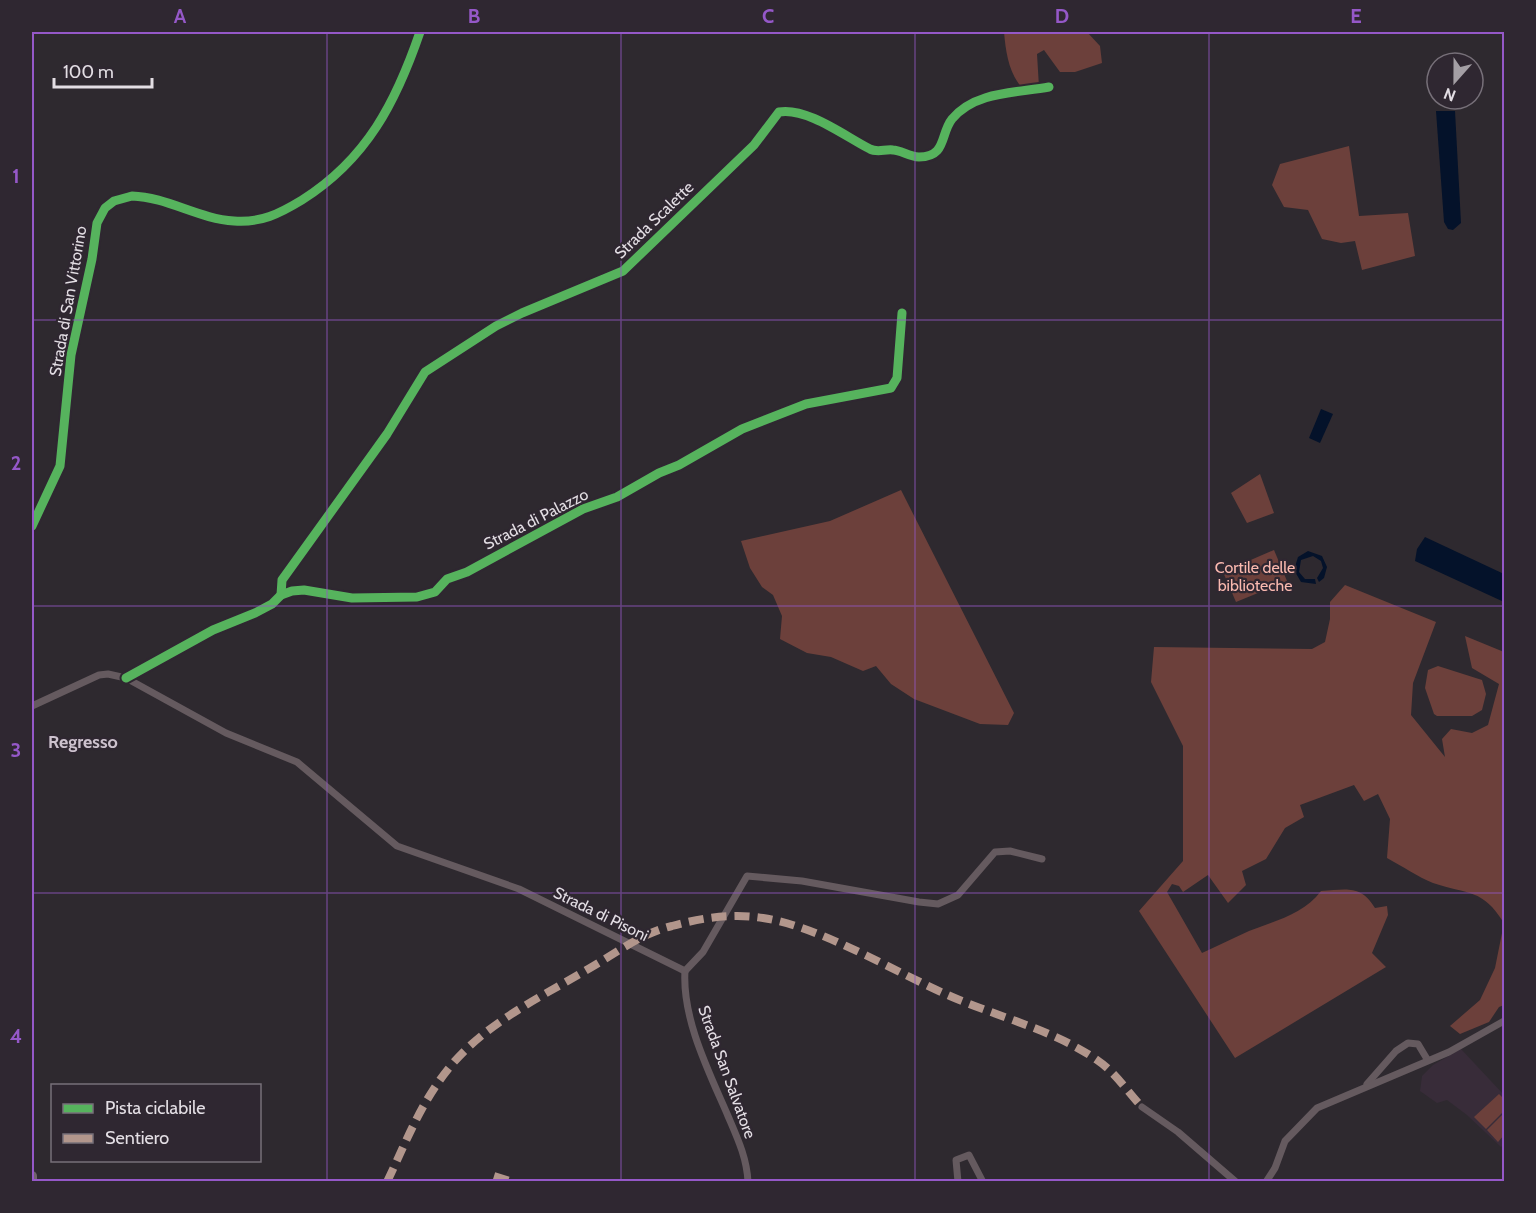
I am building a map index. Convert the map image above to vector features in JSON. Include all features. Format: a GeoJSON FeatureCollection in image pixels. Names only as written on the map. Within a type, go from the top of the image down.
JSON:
{"type":"FeatureCollection","features":[{"type":"Feature","properties":{"kind":"main road"},"geometry":{"type":"LineString","coordinates":[[32,1176],[32,1182]]}},
{"type":"Feature","properties":{"kind":"street","name":"Strada di San Vittorino"},"geometry":{"type":"LineString","coordinates":[[32,526],[60,466],[72,350],[92,259],[96,225],[101,214],[114,201],[129,196],[142,197],[230,221],[259,221],[283,212],[338,174],[368,140],[404,76],[420,32]]}},
{"type":"Feature","properties":{"kind":"street","name":"Strada Scalette"},"geometry":{"type":"LineString","coordinates":[[281,595],[282,580],[387,434],[425,372],[495,326],[624,271],[754,145],[779,112],[800,113],[844,133],[871,150],[895,150],[920,157],[935,152],[943,145],[952,120],[983,98],[1049,87]]}},
{"type":"Feature","properties":{"kind":"street","name":"Strada di Palazzo"},"geometry":{"type":"LineString","coordinates":[[126,678],[213,630],[272,604],[281,595],[300,590],[368,598],[429,594],[437,591],[447,579],[467,572],[586,508],[620,496],[742,429],[806,404],[891,388],[897,378],[902,313]]}},
{"type":"Feature","properties":{"kind":"street"},"geometry":{"type":"LineString","coordinates":[[32,706],[99,675],[126,678]]}},
{"type":"Feature","properties":{"kind":"street","name":"Strada di Pisoni"},"geometry":{"type":"LineString","coordinates":[[126,678],[222,731],[297,762],[397,846],[513,887],[685,970]]}},
{"type":"Feature","properties":{"kind":"street"},"geometry":{"type":"LineString","coordinates":[[685,970],[703,952],[747,876],[802,881],[919,903],[938,904],[958,895],[984,861],[997,851],[1014,851],[1042,859]]}},
{"type":"Feature","properties":{"kind":"street","name":"Strada San Salvatore"},"geometry":{"type":"LineString","coordinates":[[685,970],[686,997],[691,1017],[742,1150],[748,1182]]}},
{"type":"Feature","properties":{"kind":"street"},"geometry":{"type":"LineString","coordinates":[[1266,1182],[1275,1168],[1285,1141],[1308,1116],[1322,1105],[1396,1075],[1427,1059],[1449,1052],[1504,1021]]}},
{"type":"Feature","properties":{"kind":"street"},"geometry":{"type":"LineString","coordinates":[[1364,1087],[1398,1048],[1412,1042],[1419,1045],[1427,1059]]}},
{"type":"Feature","properties":{"kind":"street"},"geometry":{"type":"LineString","coordinates":[[1385,1064],[1396,1075]]}},
{"type":"Feature","properties":{"kind":"street"},"geometry":{"type":"LineString","coordinates":[[1142,1107],[1178,1132],[1236,1182]]}},
{"type":"Feature","properties":{"kind":"street"},"geometry":{"type":"LineString","coordinates":[[958,1182],[956,1161],[969,1155],[983,1182]]}},
{"type":"Feature","properties":{"kind":"shaded area"},"geometry":{"type":"Polygon","coordinates":[[[1461,1049],[1504,1095],[1504,1144],[1501,1147],[1467,1115],[1447,1100],[1437,1103],[1420,1091],[1422,1076],[1433,1065],[1461,1049]]]}},
{"type":"Feature","properties":{"kind":"green space"},"geometry":{"type":"Polygon","coordinates":[[[1004,32],[1087,32],[1100,46],[1102,63],[1075,72],[1060,72],[1044,50],[1037,54],[1039,87],[1026,92],[1012,72],[1004,32]]]}},
{"type":"Feature","properties":{"kind":"green space"},"geometry":{"type":"Polygon","coordinates":[[[1349,146],[1359,216],[1408,213],[1415,256],[1362,270],[1355,241],[1341,243],[1322,239],[1308,210],[1284,207],[1272,185],[1280,164],[1349,146]]]}},
{"type":"Feature","properties":{"kind":"green space"},"geometry":{"type":"Polygon","coordinates":[[[1260,474],[1274,513],[1247,523],[1231,493],[1260,474]]]}},
{"type":"Feature","properties":{"kind":"green space"},"geometry":{"type":"Polygon","coordinates":[[[901,490],[1014,713],[1008,725],[980,724],[914,699],[891,684],[876,666],[863,671],[831,657],[807,653],[780,639],[782,616],[773,595],[762,587],[750,568],[741,541],[830,521],[901,490]]]}},
{"type":"Feature","properties":{"kind":"green space","name":"Cortile delle biblioteche"},"geometry":{"type":"Polygon","coordinates":[[[1274,550],[1287,581],[1236,602],[1223,572],[1274,550]]]}},
{"type":"Feature","properties":{"kind":"green space"},"geometry":{"type":"Polygon","coordinates":[[[1345,585],[1436,622],[1413,683],[1411,715],[1445,757],[1442,739],[1451,729],[1472,733],[1488,725],[1499,684],[1472,668],[1465,636],[1504,652],[1504,923],[1489,904],[1474,894],[1433,883],[1387,858],[1390,819],[1378,794],[1364,801],[1354,785],[1300,805],[1304,817],[1285,828],[1266,859],[1242,871],[1246,885],[1228,903],[1208,875],[1183,892],[1179,886],[1172,884],[1167,892],[1202,953],[1297,911],[1306,906],[1321,891],[1352,890],[1358,892],[1364,895],[1375,908],[1387,906],[1388,915],[1372,953],[1386,967],[1235,1058],[1139,911],[1183,861],[1183,746],[1151,682],[1154,647],[1312,649],[1325,642],[1330,619],[1330,602],[1345,585]]]}},
{"type":"Feature","properties":{"kind":"green space"},"geometry":{"type":"Polygon","coordinates":[[[1438,666],[1482,680],[1486,694],[1482,710],[1472,716],[1437,716],[1434,714],[1425,688],[1428,670],[1438,666]]]}},
{"type":"Feature","properties":{"kind":"green space"},"geometry":{"type":"Polygon","coordinates":[[[1504,923],[1504,1005],[1499,1007],[1489,1022],[1460,1034],[1450,1026],[1480,1000],[1495,968],[1504,923]]]}},
{"type":"Feature","properties":{"kind":"green space"},"geometry":{"type":"Polygon","coordinates":[[[1499,1094],[1504,1099],[1504,1111],[1486,1129],[1474,1117],[1499,1094]]]}},
{"type":"Feature","properties":{"kind":"green space"},"geometry":{"type":"Polygon","coordinates":[[[1504,1113],[1504,1135],[1498,1142],[1487,1130],[1504,1113]]]}},
{"type":"Feature","properties":{"kind":"water"},"geometry":{"type":"Polygon","coordinates":[[[1436,111],[1455,111],[1461,223],[1453,230],[1448,229],[1444,222],[1436,111]]]}},
{"type":"Feature","properties":{"kind":"water"},"geometry":{"type":"Polygon","coordinates":[[[1321,409],[1333,414],[1320,443],[1309,438],[1321,409]]]}},
{"type":"Feature","properties":{"kind":"water"},"geometry":{"type":"Polygon","coordinates":[[[1425,537],[1504,574],[1504,602],[1415,561],[1417,549],[1425,537]]]}},
{"type":"Feature","properties":{"kind":"water"},"geometry":{"type":"Polygon","coordinates":[[[1308,551],[1322,556],[1327,567],[1324,578],[1319,582],[1317,578],[1323,568],[1321,561],[1313,556],[1301,560],[1299,572],[1305,579],[1315,579],[1316,584],[1301,582],[1294,570],[1298,557],[1308,551]]]}},
{"type":"Feature","properties":{"kind":"marked path"},"geometry":{"type":"LineString","coordinates":[[387,1182],[416,1119],[433,1090],[454,1062],[484,1034],[518,1010],[640,938],[661,929],[717,917],[763,918],[808,930],[968,1004],[1063,1040],[1103,1065],[1142,1107]]}},
{"type":"Feature","properties":{"kind":"marked path"},"geometry":{"type":"LineString","coordinates":[[494,1176],[513,1182]]}},
{"type":"Feature","properties":{"kind":"cycle path"},"geometry":{"type":"LineString","coordinates":[[32,526],[60,466],[71,355],[92,259],[97,223],[105,208],[114,201],[132,196],[145,197],[221,219],[253,221],[294,205],[325,184],[362,147],[401,82],[420,32]]}},
{"type":"Feature","properties":{"kind":"cycle path"},"geometry":{"type":"LineString","coordinates":[[281,595],[282,580],[387,434],[425,372],[496,326],[623,271],[754,145],[779,112],[802,114],[814,118],[873,150],[896,150],[919,157],[928,156],[939,149],[952,119],[972,103],[997,95],[1049,87]]}},
{"type":"Feature","properties":{"kind":"cycle path"},"geometry":{"type":"LineString","coordinates":[[126,678],[213,630],[255,613],[272,604],[281,595],[292,591],[304,590],[352,598],[417,597],[435,592],[447,579],[467,572],[583,509],[617,497],[742,429],[806,404],[891,388],[897,378],[902,313]]}},
{"type":"Feature","properties":{"kind":"district","name":"Regresso"},"geometry":{"type":"Point","coordinates":[83,742]}}]}
